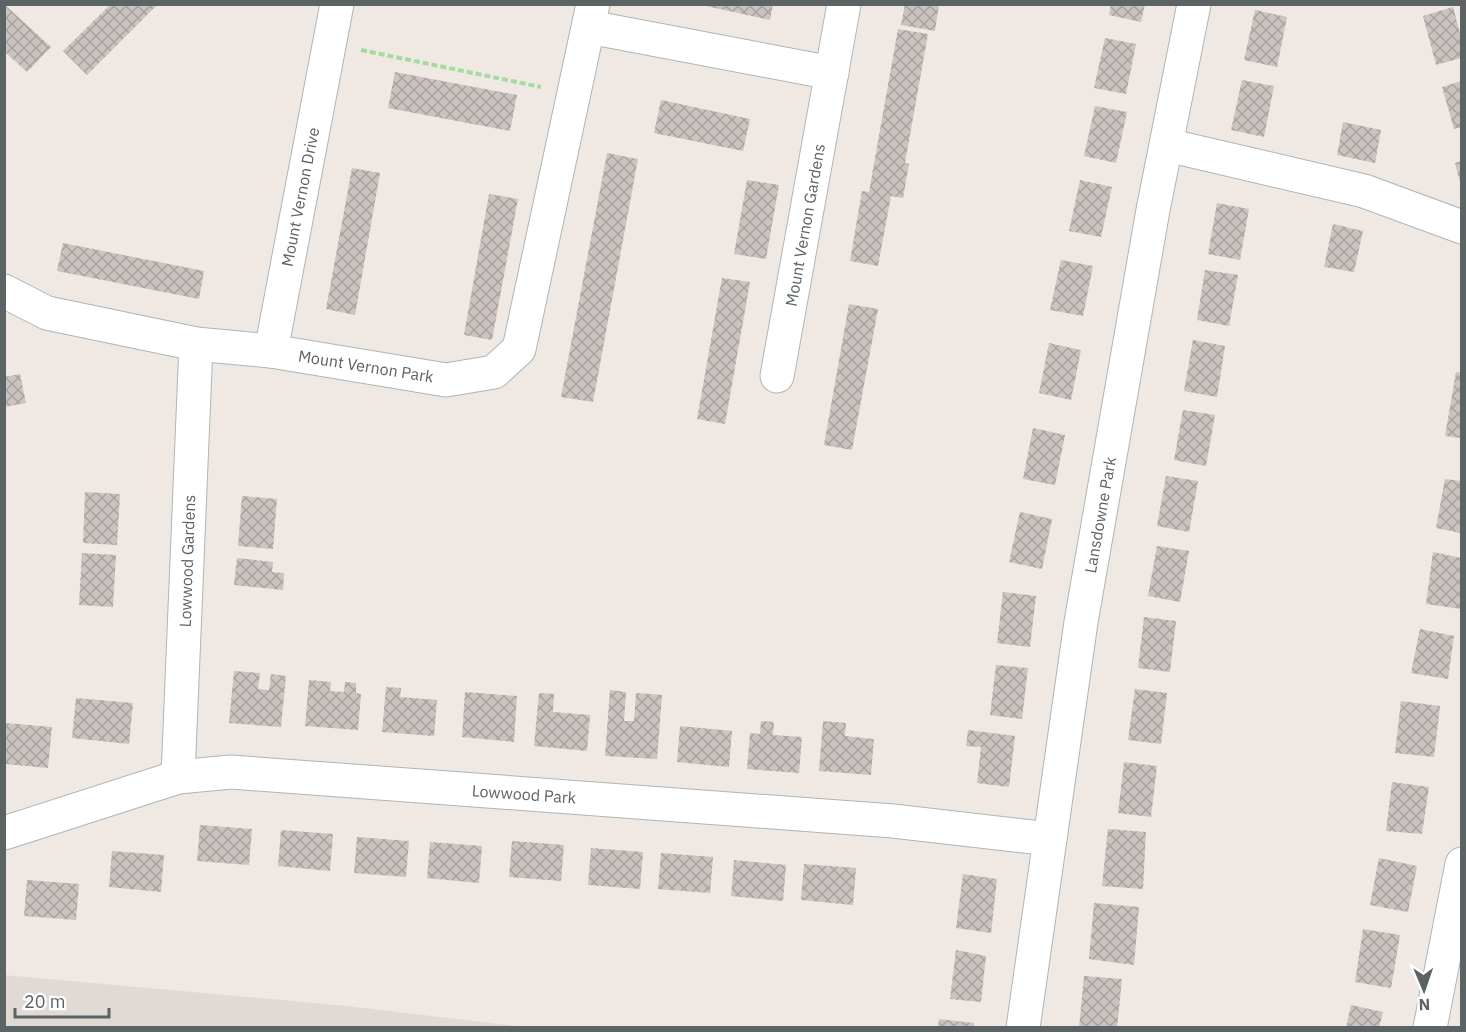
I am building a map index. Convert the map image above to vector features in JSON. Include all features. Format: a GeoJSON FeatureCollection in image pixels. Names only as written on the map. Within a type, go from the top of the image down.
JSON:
{"type":"FeatureCollection","features":[{"type":"Feature","properties":{"kind":"street","name":"Mount Vernon Drive"},"geometry":{"type":"LineString","coordinates":[[271,351],[337,4]]}},
{"type":"Feature","properties":{"kind":"street","name":"Mount Vernon Gardens"},"geometry":{"type":"LineString","coordinates":[[777,376],[844,4]]}},
{"type":"Feature","properties":{"kind":"street","name":"Lansdowne Park"},"geometry":{"type":"LineString","coordinates":[[1023,1028],[1083,611],[1153,210],[1194,4]]}},
{"type":"Feature","properties":{"kind":"street"},"geometry":{"type":"LineString","coordinates":[[591,16],[832,74]]}},
{"type":"Feature","properties":{"kind":"street","name":"Mount Vernon Park"},"geometry":{"type":"LineString","coordinates":[[4,291],[46,313],[196,344],[271,351],[446,380],[494,372],[519,349],[591,16]]}},
{"type":"Feature","properties":{"kind":"street"},"geometry":{"type":"LineString","coordinates":[[1167,145],[1364,191],[1461,227]]}},
{"type":"Feature","properties":{"kind":"street","name":"Lowwood Gardens"},"geometry":{"type":"LineString","coordinates":[[178,777],[196,344]]}},
{"type":"Feature","properties":{"kind":"street","name":"Lowwood Park"},"geometry":{"type":"LineString","coordinates":[[4,833],[178,777],[231,772],[893,821],[1050,838]]}},
{"type":"Feature","properties":{"kind":"street"},"geometry":{"type":"LineString","coordinates":[[1430,1028],[1461,864]]}},
{"type":"Feature","properties":{"kind":"path"},"geometry":{"type":"LineString","coordinates":[[329,44],[574,93]]}},
{"type":"Feature","properties":{"kind":"shaded area"},"geometry":{"type":"Polygon","coordinates":[[[4,975],[347,1006],[524,1027],[5,1027],[4,975]]]}},
{"type":"Feature","properties":{"kind":"building"},"geometry":{"type":"Polygon","coordinates":[[[4,4],[51,47],[27,72],[4,51],[4,4]]]}},
{"type":"Feature","properties":{"kind":"building"},"geometry":{"type":"Polygon","coordinates":[[[111,4],[158,4],[87,75],[63,51],[111,4]]]}},
{"type":"Feature","properties":{"kind":"building"},"geometry":{"type":"Polygon","coordinates":[[[697,4],[773,4],[770,20],[697,4]]]}},
{"type":"Feature","properties":{"kind":"building"},"geometry":{"type":"Polygon","coordinates":[[[905,4],[939,4],[935,31],[901,25],[905,4]]]}},
{"type":"Feature","properties":{"kind":"building"},"geometry":{"type":"Polygon","coordinates":[[[1111,4],[1145,4],[1141,22],[1109,15],[1111,4]]]}},
{"type":"Feature","properties":{"kind":"building"},"geometry":{"type":"Polygon","coordinates":[[[1453,7],[1461,37],[1461,58],[1436,65],[1423,16],[1453,7]]]}},
{"type":"Feature","properties":{"kind":"building"},"geometry":{"type":"Polygon","coordinates":[[[1255,10],[1287,17],[1277,67],[1244,60],[1255,10]]]}},
{"type":"Feature","properties":{"kind":"building"},"geometry":{"type":"Polygon","coordinates":[[[898,29],[928,34],[905,163],[909,164],[903,198],[891,196],[878,266],[850,261],[862,191],[869,192],[898,29]]]}},
{"type":"Feature","properties":{"kind":"building"},"geometry":{"type":"Polygon","coordinates":[[[1105,38],[1136,44],[1126,94],[1094,88],[1105,38]]]}},
{"type":"Feature","properties":{"kind":"building"},"geometry":{"type":"Polygon","coordinates":[[[395,72],[517,95],[510,131],[388,108],[395,72]]]}},
{"type":"Feature","properties":{"kind":"building"},"geometry":{"type":"Polygon","coordinates":[[[1242,80],[1274,86],[1264,137],[1231,130],[1242,80]]]}},
{"type":"Feature","properties":{"kind":"building"},"geometry":{"type":"Polygon","coordinates":[[[1461,81],[1461,127],[1454,129],[1442,87],[1461,81]]]}},
{"type":"Feature","properties":{"kind":"building"},"geometry":{"type":"Polygon","coordinates":[[[661,100],[750,119],[743,151],[654,133],[661,100]]]}},
{"type":"Feature","properties":{"kind":"building"},"geometry":{"type":"Polygon","coordinates":[[[1095,106],[1127,112],[1116,163],[1084,156],[1095,106]]]}},
{"type":"Feature","properties":{"kind":"building"},"geometry":{"type":"Polygon","coordinates":[[[1343,122],[1381,130],[1375,163],[1337,155],[1343,122]]]}},
{"type":"Feature","properties":{"kind":"building"},"geometry":{"type":"Polygon","coordinates":[[[607,153],[638,159],[593,402],[561,397],[607,153]]]}},
{"type":"Feature","properties":{"kind":"building"},"geometry":{"type":"Polygon","coordinates":[[[1461,161],[1461,186],[1455,163],[1461,161]]]}},
{"type":"Feature","properties":{"kind":"building"},"geometry":{"type":"Polygon","coordinates":[[[352,168],[380,173],[355,315],[326,309],[352,168]]]}},
{"type":"Feature","properties":{"kind":"building"},"geometry":{"type":"Polygon","coordinates":[[[747,180],[779,185],[766,259],[734,254],[747,180]]]}},
{"type":"Feature","properties":{"kind":"building"},"geometry":{"type":"Polygon","coordinates":[[[1080,180],[1112,187],[1101,237],[1069,231],[1080,180]]]}},
{"type":"Feature","properties":{"kind":"building"},"geometry":{"type":"Polygon","coordinates":[[[489,194],[518,199],[492,340],[464,335],[489,194]]]}},
{"type":"Feature","properties":{"kind":"building"},"geometry":{"type":"Polygon","coordinates":[[[1217,203],[1249,209],[1240,260],[1208,254],[1217,203]]]}},
{"type":"Feature","properties":{"kind":"building"},"geometry":{"type":"Polygon","coordinates":[[[1333,224],[1363,231],[1354,272],[1324,267],[1333,224]]]}},
{"type":"Feature","properties":{"kind":"building"},"geometry":{"type":"Polygon","coordinates":[[[63,243],[204,271],[199,299],[57,271],[63,243]]]}},
{"type":"Feature","properties":{"kind":"building"},"geometry":{"type":"Polygon","coordinates":[[[1061,260],[1093,266],[1083,316],[1050,310],[1061,260]]]}},
{"type":"Feature","properties":{"kind":"building"},"geometry":{"type":"Polygon","coordinates":[[[1205,270],[1238,275],[1229,326],[1197,320],[1205,270]]]}},
{"type":"Feature","properties":{"kind":"building"},"geometry":{"type":"Polygon","coordinates":[[[722,278],[750,282],[725,424],[697,419],[722,278]]]}},
{"type":"Feature","properties":{"kind":"building"},"geometry":{"type":"Polygon","coordinates":[[[849,304],[878,309],[852,450],[824,445],[849,304]]]}},
{"type":"Feature","properties":{"kind":"building"},"geometry":{"type":"Polygon","coordinates":[[[1193,340],[1225,346],[1217,397],[1184,391],[1193,340]]]}},
{"type":"Feature","properties":{"kind":"building"},"geometry":{"type":"Polygon","coordinates":[[[1049,343],[1081,350],[1071,400],[1039,393],[1049,343]]]}},
{"type":"Feature","properties":{"kind":"building"},"geometry":{"type":"Polygon","coordinates":[[[1456,372],[1461,373],[1461,438],[1445,436],[1456,372]]]}},
{"type":"Feature","properties":{"kind":"building"},"geometry":{"type":"Polygon","coordinates":[[[20,374],[26,403],[4,407],[4,377],[20,374]]]}},
{"type":"Feature","properties":{"kind":"building"},"geometry":{"type":"Polygon","coordinates":[[[1183,410],[1215,415],[1206,466],[1174,460],[1183,410]]]}},
{"type":"Feature","properties":{"kind":"building"},"geometry":{"type":"Polygon","coordinates":[[[1033,428],[1065,435],[1055,485],[1023,479],[1033,428]]]}},
{"type":"Feature","properties":{"kind":"building"},"geometry":{"type":"Polygon","coordinates":[[[1166,476],[1198,481],[1189,532],[1157,526],[1166,476]]]}},
{"type":"Feature","properties":{"kind":"building"},"geometry":{"type":"Polygon","coordinates":[[[1445,479],[1461,481],[1461,533],[1436,528],[1445,479]]]}},
{"type":"Feature","properties":{"kind":"building"},"geometry":{"type":"Polygon","coordinates":[[[85,492],[120,494],[117,545],[83,543],[85,492]]]}},
{"type":"Feature","properties":{"kind":"building"},"geometry":{"type":"Polygon","coordinates":[[[242,496],[277,499],[273,549],[238,546],[242,496]]]}},
{"type":"Feature","properties":{"kind":"building"},"geometry":{"type":"Polygon","coordinates":[[[1020,512],[1052,519],[1042,569],[1009,562],[1020,512]]]}},
{"type":"Feature","properties":{"kind":"building"},"geometry":{"type":"Polygon","coordinates":[[[1157,546],[1189,551],[1180,602],[1148,596],[1157,546]]]}},
{"type":"Feature","properties":{"kind":"building"},"geometry":{"type":"Polygon","coordinates":[[[1433,552],[1461,558],[1461,609],[1426,604],[1433,552]]]}},
{"type":"Feature","properties":{"kind":"building"},"geometry":{"type":"Polygon","coordinates":[[[82,553],[116,555],[113,607],[79,605],[82,553]]]}},
{"type":"Feature","properties":{"kind":"building"},"geometry":{"type":"Polygon","coordinates":[[[237,558],[273,562],[272,572],[284,573],[283,590],[234,585],[237,558]]]}},
{"type":"Feature","properties":{"kind":"building"},"geometry":{"type":"Polygon","coordinates":[[[1003,592],[1036,596],[1030,647],[997,643],[1003,592]]]}},
{"type":"Feature","properties":{"kind":"building"},"geometry":{"type":"Polygon","coordinates":[[[1144,617],[1176,621],[1170,672],[1138,668],[1144,617]]]}},
{"type":"Feature","properties":{"kind":"building"},"geometry":{"type":"Polygon","coordinates":[[[1420,629],[1454,636],[1448,679],[1411,673],[1420,629]]]}},
{"type":"Feature","properties":{"kind":"building"},"geometry":{"type":"Polygon","coordinates":[[[996,665],[1028,668],[1022,719],[990,715],[996,665]]]}},
{"type":"Feature","properties":{"kind":"building"},"geometry":{"type":"Polygon","coordinates":[[[234,671],[260,673],[258,689],[269,690],[271,674],[286,676],[281,727],[229,723],[234,671]]]}},
{"type":"Feature","properties":{"kind":"building"},"geometry":{"type":"Polygon","coordinates":[[[309,680],[331,682],[330,691],[344,692],[345,682],[356,683],[356,693],[361,694],[358,730],[305,726],[309,680]]]}},
{"type":"Feature","properties":{"kind":"building"},"geometry":{"type":"Polygon","coordinates":[[[386,687],[401,688],[400,697],[437,700],[434,736],[382,732],[386,687]]]}},
{"type":"Feature","properties":{"kind":"building"},"geometry":{"type":"Polygon","coordinates":[[[1135,689],[1167,693],[1161,744],[1128,740],[1135,689]]]}},
{"type":"Feature","properties":{"kind":"building"},"geometry":{"type":"Polygon","coordinates":[[[610,690],[626,692],[624,721],[634,721],[636,693],[662,695],[657,759],[605,756],[610,690]]]}},
{"type":"Feature","properties":{"kind":"building"},"geometry":{"type":"Polygon","coordinates":[[[465,692],[517,696],[514,742],[462,737],[465,692]]]}},
{"type":"Feature","properties":{"kind":"building"},"geometry":{"type":"Polygon","coordinates":[[[539,693],[554,694],[553,712],[590,715],[587,751],[534,746],[539,693]]]}},
{"type":"Feature","properties":{"kind":"building"},"geometry":{"type":"Polygon","coordinates":[[[76,698],[133,703],[129,744],[72,738],[76,698]]]}},
{"type":"Feature","properties":{"kind":"building"},"geometry":{"type":"Polygon","coordinates":[[[1401,701],[1440,706],[1434,757],[1395,753],[1401,701]]]}},
{"type":"Feature","properties":{"kind":"building"},"geometry":{"type":"Polygon","coordinates":[[[761,721],[774,722],[773,735],[802,737],[799,773],[747,769],[750,733],[760,734],[761,721]]]}},
{"type":"Feature","properties":{"kind":"building"},"geometry":{"type":"Polygon","coordinates":[[[823,721],[846,723],[845,736],[874,739],[871,775],[819,771],[823,721]]]}},
{"type":"Feature","properties":{"kind":"building"},"geometry":{"type":"Polygon","coordinates":[[[5,723],[52,727],[48,768],[5,764],[5,723]]]}},
{"type":"Feature","properties":{"kind":"building"},"geometry":{"type":"Polygon","coordinates":[[[680,726],[732,731],[729,767],[677,762],[680,726]]]}},
{"type":"Feature","properties":{"kind":"building"},"geometry":{"type":"Polygon","coordinates":[[[968,730],[1015,736],[1009,787],[977,783],[981,747],[966,746],[968,730]]]}},
{"type":"Feature","properties":{"kind":"building"},"geometry":{"type":"Polygon","coordinates":[[[1124,762],[1157,766],[1151,817],[1118,813],[1124,762]]]}},
{"type":"Feature","properties":{"kind":"building"},"geometry":{"type":"Polygon","coordinates":[[[1392,782],[1429,787],[1422,834],[1386,831],[1392,782]]]}},
{"type":"Feature","properties":{"kind":"building"},"geometry":{"type":"Polygon","coordinates":[[[200,825],[252,829],[249,865],[197,861],[200,825]]]}},
{"type":"Feature","properties":{"kind":"building"},"geometry":{"type":"Polygon","coordinates":[[[1108,829],[1146,832],[1143,889],[1102,886],[1108,829]]]}},
{"type":"Feature","properties":{"kind":"building"},"geometry":{"type":"Polygon","coordinates":[[[281,830],[333,834],[330,871],[278,866],[281,830]]]}},
{"type":"Feature","properties":{"kind":"building"},"geometry":{"type":"Polygon","coordinates":[[[357,837],[409,841],[406,877],[354,873],[357,837]]]}},
{"type":"Feature","properties":{"kind":"building"},"geometry":{"type":"Polygon","coordinates":[[[512,841],[564,845],[561,881],[509,877],[512,841]]]}},
{"type":"Feature","properties":{"kind":"building"},"geometry":{"type":"Polygon","coordinates":[[[430,842],[482,846],[479,883],[427,878],[430,842]]]}},
{"type":"Feature","properties":{"kind":"building"},"geometry":{"type":"Polygon","coordinates":[[[591,848],[643,852],[640,889],[588,885],[591,848]]]}},
{"type":"Feature","properties":{"kind":"building"},"geometry":{"type":"Polygon","coordinates":[[[112,851],[164,855],[161,892],[109,887],[112,851]]]}},
{"type":"Feature","properties":{"kind":"building"},"geometry":{"type":"Polygon","coordinates":[[[661,853],[713,857],[710,893],[658,889],[661,853]]]}},
{"type":"Feature","properties":{"kind":"building"},"geometry":{"type":"Polygon","coordinates":[[[1379,858],[1417,866],[1408,912],[1370,905],[1379,858]]]}},
{"type":"Feature","properties":{"kind":"building"},"geometry":{"type":"Polygon","coordinates":[[[734,860],[786,865],[783,901],[731,896],[734,860]]]}},
{"type":"Feature","properties":{"kind":"building"},"geometry":{"type":"Polygon","coordinates":[[[804,864],[856,868],[853,905],[801,900],[804,864]]]}},
{"type":"Feature","properties":{"kind":"building"},"geometry":{"type":"Polygon","coordinates":[[[963,874],[997,879],[991,933],[956,928],[963,874]]]}},
{"type":"Feature","properties":{"kind":"building"},"geometry":{"type":"Polygon","coordinates":[[[27,880],[79,884],[76,920],[24,916],[27,880]]]}},
{"type":"Feature","properties":{"kind":"building"},"geometry":{"type":"Polygon","coordinates":[[[1094,903],[1139,907],[1134,965],[1089,959],[1094,903]]]}},
{"type":"Feature","properties":{"kind":"building"},"geometry":{"type":"Polygon","coordinates":[[[1363,929],[1400,935],[1391,988],[1355,982],[1363,929]]]}},
{"type":"Feature","properties":{"kind":"building"},"geometry":{"type":"Polygon","coordinates":[[[956,950],[986,956],[981,1002],[950,999],[956,950]]]}},
{"type":"Feature","properties":{"kind":"building"},"geometry":{"type":"Polygon","coordinates":[[[1084,976],[1122,979],[1117,1028],[1079,1028],[1084,976]]]}},
{"type":"Feature","properties":{"kind":"building"},"geometry":{"type":"Polygon","coordinates":[[[1351,1005],[1383,1012],[1379,1028],[1346,1028],[1351,1005]]]}},
{"type":"Feature","properties":{"kind":"building"},"geometry":{"type":"Polygon","coordinates":[[[939,1019],[974,1023],[974,1028],[938,1028],[939,1019]]]}}]}
